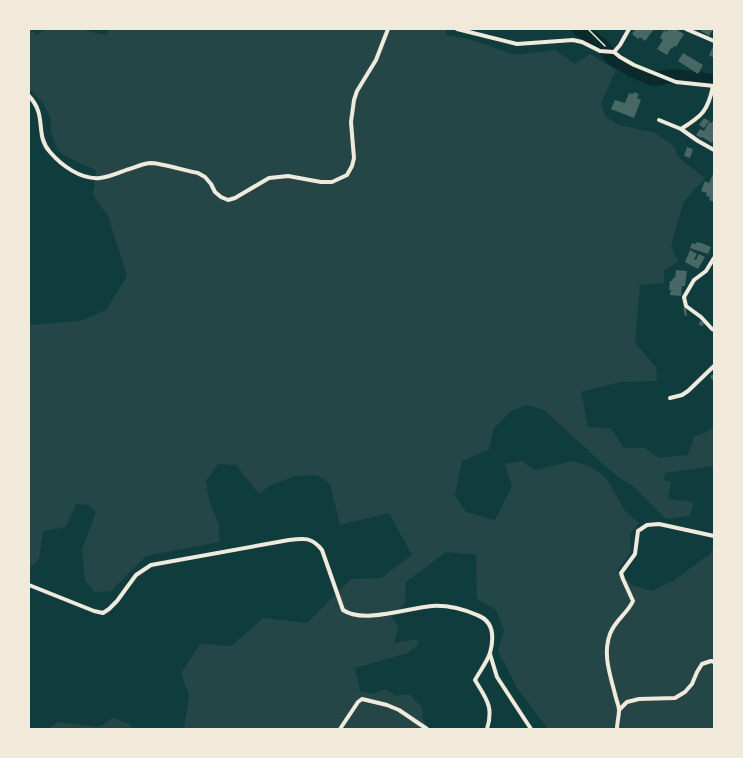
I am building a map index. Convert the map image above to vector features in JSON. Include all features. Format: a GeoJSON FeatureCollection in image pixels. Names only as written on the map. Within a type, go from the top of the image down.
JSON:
{"type":"FeatureCollection","features":[{"type":"Feature","properties":{"kind":"street"},"geometry":{"type":"LineString","coordinates":[[29,96],[37,108],[41,119],[41,136],[50,153],[72,171],[86,177],[100,178],[128,170],[142,164],[152,163],[198,173],[205,177],[215,192],[228,200],[235,198],[269,178],[277,176],[332,182],[347,175],[352,166],[354,158],[352,122],[354,100],[357,90],[376,60],[388,29]]}},
{"type":"Feature","properties":{"kind":"street"},"geometry":{"type":"LineString","coordinates":[[457,29],[517,44],[573,40],[582,42],[600,51],[612,52],[634,65],[676,82],[713,86],[705,111],[694,121],[681,129]]}},
{"type":"Feature","properties":{"kind":"street"},"geometry":{"type":"LineString","coordinates":[[612,52],[620,45],[629,29]]}},
{"type":"Feature","properties":{"kind":"street"},"geometry":{"type":"LineString","coordinates":[[686,29],[714,41]]}},
{"type":"Feature","properties":{"kind":"street"},"geometry":{"type":"LineString","coordinates":[[659,120],[681,129],[714,150]]}},
{"type":"Feature","properties":{"kind":"street"},"geometry":{"type":"LineString","coordinates":[[714,258],[706,271],[694,280],[684,297],[686,306],[701,317],[714,330]]}},
{"type":"Feature","properties":{"kind":"street"},"geometry":{"type":"LineString","coordinates":[[670,398],[682,395],[688,391],[714,366]]}},
{"type":"Feature","properties":{"kind":"street"},"geometry":{"type":"LineString","coordinates":[[617,729],[619,710],[607,662],[607,649],[612,628],[617,620],[630,607],[633,601],[622,579],[621,572],[635,554],[638,531],[647,525],[659,524],[714,536]]}},
{"type":"Feature","properties":{"kind":"street"},"geometry":{"type":"LineString","coordinates":[[29,585],[94,611],[103,613],[117,601],[136,575],[151,565],[304,538],[318,545],[322,550],[343,610],[348,614],[364,616],[433,606],[469,611],[489,622],[493,633],[490,654],[475,680],[490,706],[490,718],[487,729]]}},
{"type":"Feature","properties":{"kind":"street"},"geometry":{"type":"LineString","coordinates":[[490,654],[497,677],[531,729]]}},
{"type":"Feature","properties":{"kind":"street"},"geometry":{"type":"LineString","coordinates":[[619,710],[627,702],[639,699],[675,698],[685,692],[692,684],[702,664],[711,661],[714,662]]}},
{"type":"Feature","properties":{"kind":"street"},"geometry":{"type":"LineString","coordinates":[[340,729],[358,702],[362,699],[387,705],[399,710],[427,729]]}},
{"type":"Feature","properties":{"kind":"path"},"geometry":{"type":"LineString","coordinates":[[588,29],[612,52]]}},
{"type":"Feature","properties":{"kind":"shaded area"},"geometry":{"type":"Polygon","coordinates":[[[29,29],[31,29],[36,35],[47,29],[79,29],[106,35],[110,29],[446,29],[446,35],[469,39],[515,55],[555,50],[575,64],[590,54],[616,70],[601,103],[605,116],[619,125],[655,133],[672,144],[680,159],[705,178],[684,201],[671,245],[678,261],[664,271],[664,283],[640,285],[635,343],[656,367],[657,381],[621,382],[581,392],[588,427],[611,428],[624,448],[645,448],[659,458],[688,455],[694,437],[710,430],[714,425],[714,466],[665,473],[664,480],[671,482],[668,499],[694,502],[690,516],[666,519],[634,487],[613,473],[544,410],[527,405],[511,411],[494,428],[489,449],[462,461],[455,495],[466,512],[495,520],[512,486],[505,464],[522,461],[535,470],[573,461],[591,467],[606,478],[625,511],[639,523],[630,534],[631,552],[617,571],[632,585],[651,591],[673,581],[711,553],[714,539],[714,729],[548,729],[517,688],[498,651],[504,630],[496,610],[477,599],[476,555],[446,552],[406,582],[405,602],[392,617],[398,627],[394,643],[417,639],[418,645],[408,653],[355,668],[360,691],[373,694],[385,689],[396,696],[409,694],[422,707],[423,720],[430,729],[184,729],[189,696],[181,673],[200,644],[231,646],[263,618],[307,623],[351,579],[381,578],[412,555],[389,513],[340,525],[330,484],[317,475],[296,476],[271,485],[259,494],[236,465],[218,464],[206,481],[209,501],[219,525],[219,542],[146,556],[111,591],[94,592],[85,580],[82,549],[96,512],[88,505],[76,504],[66,527],[43,531],[39,560],[29,568],[29,325],[80,321],[106,310],[127,276],[108,216],[93,195],[96,170],[73,160],[58,151],[51,132],[51,120],[44,104],[29,89],[29,29]]]}},
{"type":"Feature","properties":{"kind":"shaded area"},"geometry":{"type":"Polygon","coordinates":[[[113,718],[127,723],[133,729],[48,729],[57,722],[99,727],[113,718]]]}},
{"type":"Feature","properties":{"kind":"building"},"geometry":{"type":"Polygon","coordinates":[[[633,29],[654,29],[645,41],[640,37],[638,39],[632,34],[635,30],[633,29]]]}},
{"type":"Feature","properties":{"kind":"building"},"geometry":{"type":"Polygon","coordinates":[[[668,29],[675,29],[684,34],[676,47],[674,46],[672,49],[671,48],[667,55],[657,49],[663,40],[660,38],[664,30],[667,32],[668,29]]]}},
{"type":"Feature","properties":{"kind":"building"},"geometry":{"type":"Polygon","coordinates":[[[703,29],[713,29],[709,36],[701,31],[703,29]]]}},
{"type":"Feature","properties":{"kind":"building"},"geometry":{"type":"Polygon","coordinates":[[[714,45],[714,58],[709,55],[714,45]]]}},
{"type":"Feature","properties":{"kind":"building"},"geometry":{"type":"Polygon","coordinates":[[[683,53],[703,65],[698,74],[678,61],[683,53]]]}},
{"type":"Feature","properties":{"kind":"building"},"geometry":{"type":"Polygon","coordinates":[[[634,92],[639,94],[637,98],[641,100],[634,118],[611,109],[615,100],[625,103],[629,93],[633,94],[634,92]]]}},
{"type":"Feature","properties":{"kind":"building"},"geometry":{"type":"Polygon","coordinates":[[[704,118],[709,121],[704,128],[699,125],[704,118]]]}},
{"type":"Feature","properties":{"kind":"building"},"geometry":{"type":"Polygon","coordinates":[[[713,121],[714,140],[712,143],[696,135],[700,129],[704,131],[709,122],[711,123],[713,121]]]}},
{"type":"Feature","properties":{"kind":"building"},"geometry":{"type":"Polygon","coordinates":[[[687,147],[693,149],[690,158],[684,156],[687,147]]]}},
{"type":"Feature","properties":{"kind":"building"},"geometry":{"type":"Polygon","coordinates":[[[713,174],[714,202],[709,200],[710,197],[706,196],[707,193],[701,191],[705,181],[709,183],[713,174]]]}},
{"type":"Feature","properties":{"kind":"building"},"geometry":{"type":"Polygon","coordinates":[[[696,242],[711,247],[708,254],[690,248],[692,243],[696,244],[696,242]]]}},
{"type":"Feature","properties":{"kind":"building"},"geometry":{"type":"Polygon","coordinates":[[[690,250],[697,254],[694,259],[696,260],[699,254],[705,257],[698,269],[685,262],[690,250]]]}},
{"type":"Feature","properties":{"kind":"building"},"geometry":{"type":"Polygon","coordinates":[[[676,270],[687,271],[685,286],[682,286],[681,296],[670,295],[671,290],[669,290],[670,281],[675,278],[676,270]]]}},
{"type":"Feature","properties":{"kind":"building"},"geometry":{"type":"Polygon","coordinates":[[[683,308],[686,308],[687,316],[685,316],[683,308]]]}},
{"type":"Feature","properties":{"kind":"building"},"geometry":{"type":"Polygon","coordinates":[[[700,321],[704,322],[703,326],[699,325],[700,321]]]}},
{"type":"Feature","properties":{"kind":"building"},"geometry":{"type":"Polygon","coordinates":[[[714,374],[714,379],[712,380],[710,376],[714,374]]]}},
{"type":"Feature","properties":{"kind":"waterway"},"geometry":{"type":"LineString","coordinates":[[579,29],[601,44],[612,58],[632,70],[653,79],[672,76],[714,81]]}}]}
